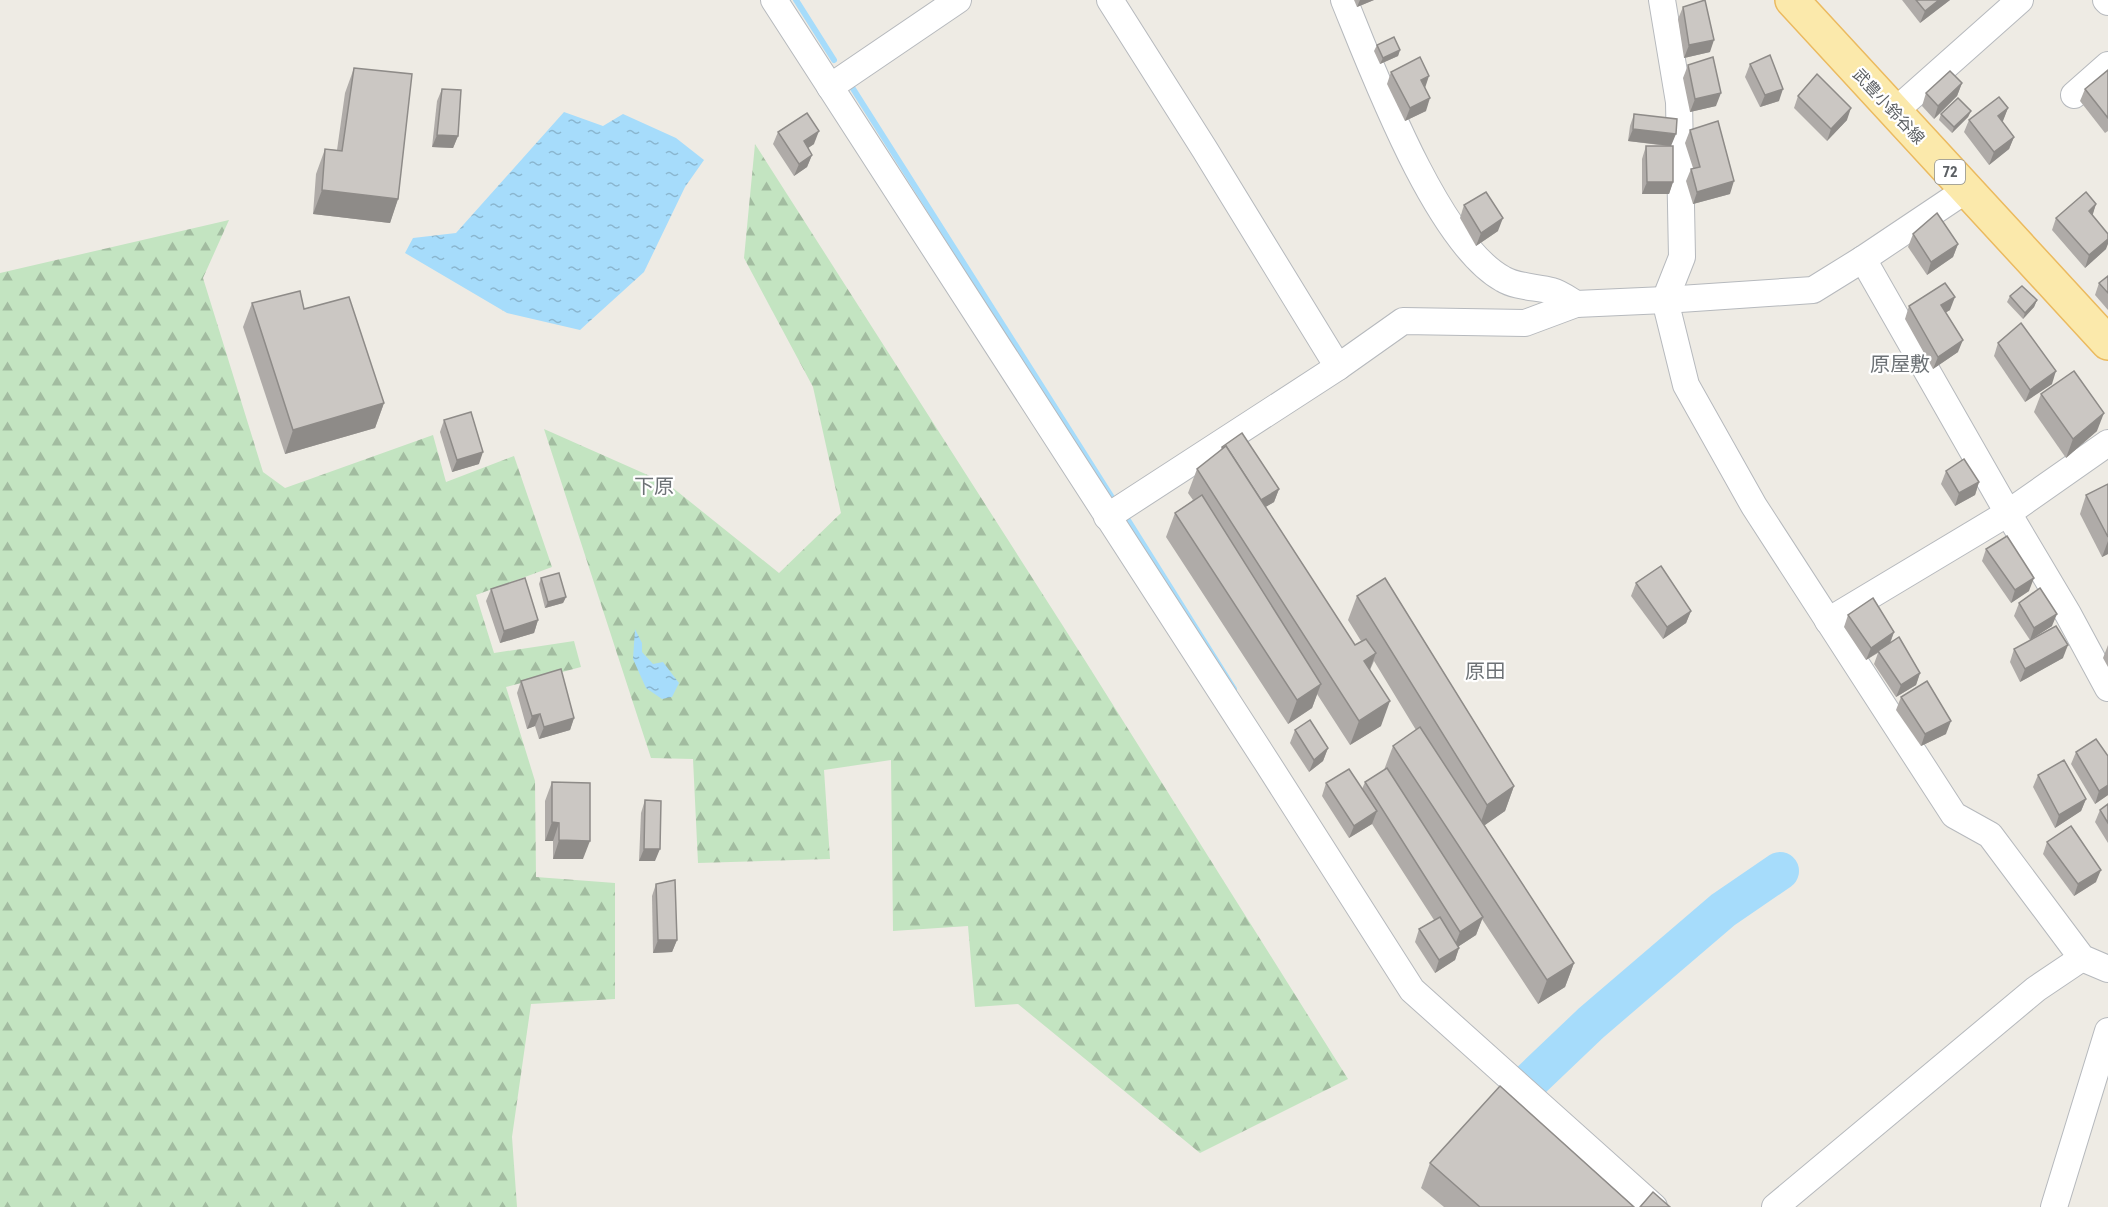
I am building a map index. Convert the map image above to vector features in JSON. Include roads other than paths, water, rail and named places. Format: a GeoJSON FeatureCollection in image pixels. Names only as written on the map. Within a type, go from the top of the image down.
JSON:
{"type":"FeatureCollection","features":[{"type":"Feature","properties":{"kind":"main road","name":"武豊小鈴谷線"},"geometry":{"type":"LineString","coordinates":[[1792,0],[2108,343]]}},
{"type":"Feature","properties":{"kind":"street"},"geometry":{"type":"LineString","coordinates":[[774,0],[1412,990],[1654,1207]]}},
{"type":"Feature","properties":{"kind":"street"},"geometry":{"type":"LineString","coordinates":[[830,87],[958,0]]}},
{"type":"Feature","properties":{"kind":"street"},"geometry":{"type":"LineString","coordinates":[[1110,0],[1338,367]]}},
{"type":"Feature","properties":{"kind":"street"},"geometry":{"type":"LineString","coordinates":[[1344,0],[1411,154],[1445,216],[1474,256],[1504,280],[1555,292],[1576,304]]}},
{"type":"Feature","properties":{"kind":"street"},"geometry":{"type":"LineString","coordinates":[[1662,0],[1679,102],[1682,257],[1665,300],[1686,385],[1754,506],[1954,815],[1990,835],[2082,958],[2108,969]]}},
{"type":"Feature","properties":{"kind":"street"},"geometry":{"type":"LineString","coordinates":[[1894,112],[2020,0]]}},
{"type":"Feature","properties":{"kind":"street"},"geometry":{"type":"LineString","coordinates":[[2074,95],[2108,65]]}},
{"type":"Feature","properties":{"kind":"street"},"geometry":{"type":"LineString","coordinates":[[1107,517],[1338,367],[1403,321],[1525,323],[1576,304],[1813,290],[1863,260],[1966,190]]}},
{"type":"Feature","properties":{"kind":"street"},"geometry":{"type":"LineString","coordinates":[[1863,260],[2068,614],[2108,688]]}},
{"type":"Feature","properties":{"kind":"street"},"geometry":{"type":"LineString","coordinates":[[1828,621],[2008,513],[2108,443]]}},
{"type":"Feature","properties":{"kind":"street"},"geometry":{"type":"LineString","coordinates":[[1775,1207],[2036,989],[2082,958]]}},
{"type":"Feature","properties":{"kind":"street"},"geometry":{"type":"LineString","coordinates":[[2054,1207],[2108,1031]]}},
{"type":"Feature","properties":{"kind":"water"},"geometry":{"type":"Polygon","coordinates":[[[564,112],[603,126],[623,114],[676,138],[704,160],[685,187],[644,272],[580,330],[507,313],[405,253],[413,238],[456,233],[564,112]]]}},
{"type":"Feature","properties":{"kind":"water"},"geometry":{"type":"Polygon","coordinates":[[[635,629],[642,643],[642,652],[653,664],[663,662],[679,683],[672,697],[662,699],[646,688],[633,659],[635,629]]]}},
{"type":"Feature","properties":{"kind":"waterway"},"geometry":{"type":"LineString","coordinates":[[796,0],[834,60]]}},
{"type":"Feature","properties":{"kind":"waterway"},"geometry":{"type":"LineString","coordinates":[[850,84],[1113,499]]}},
{"type":"Feature","properties":{"kind":"waterway"},"geometry":{"type":"LineString","coordinates":[[1128,520],[1234,689]]}},
{"type":"Feature","properties":{"kind":"waterway"},"geometry":{"type":"LineString","coordinates":[[1527,1084],[1591,1023],[1723,910],[1780,871]]}},
{"type":"Feature","properties":{"kind":"district","name":"原屋敷"},"geometry":{"type":"Point","coordinates":[1900,364]}},
{"type":"Feature","properties":{"kind":"district","name":"下原"},"geometry":{"type":"Point","coordinates":[654,486]}},
{"type":"Feature","properties":{"kind":"district","name":"原田"},"geometry":{"type":"Point","coordinates":[1485,671]}}]}
